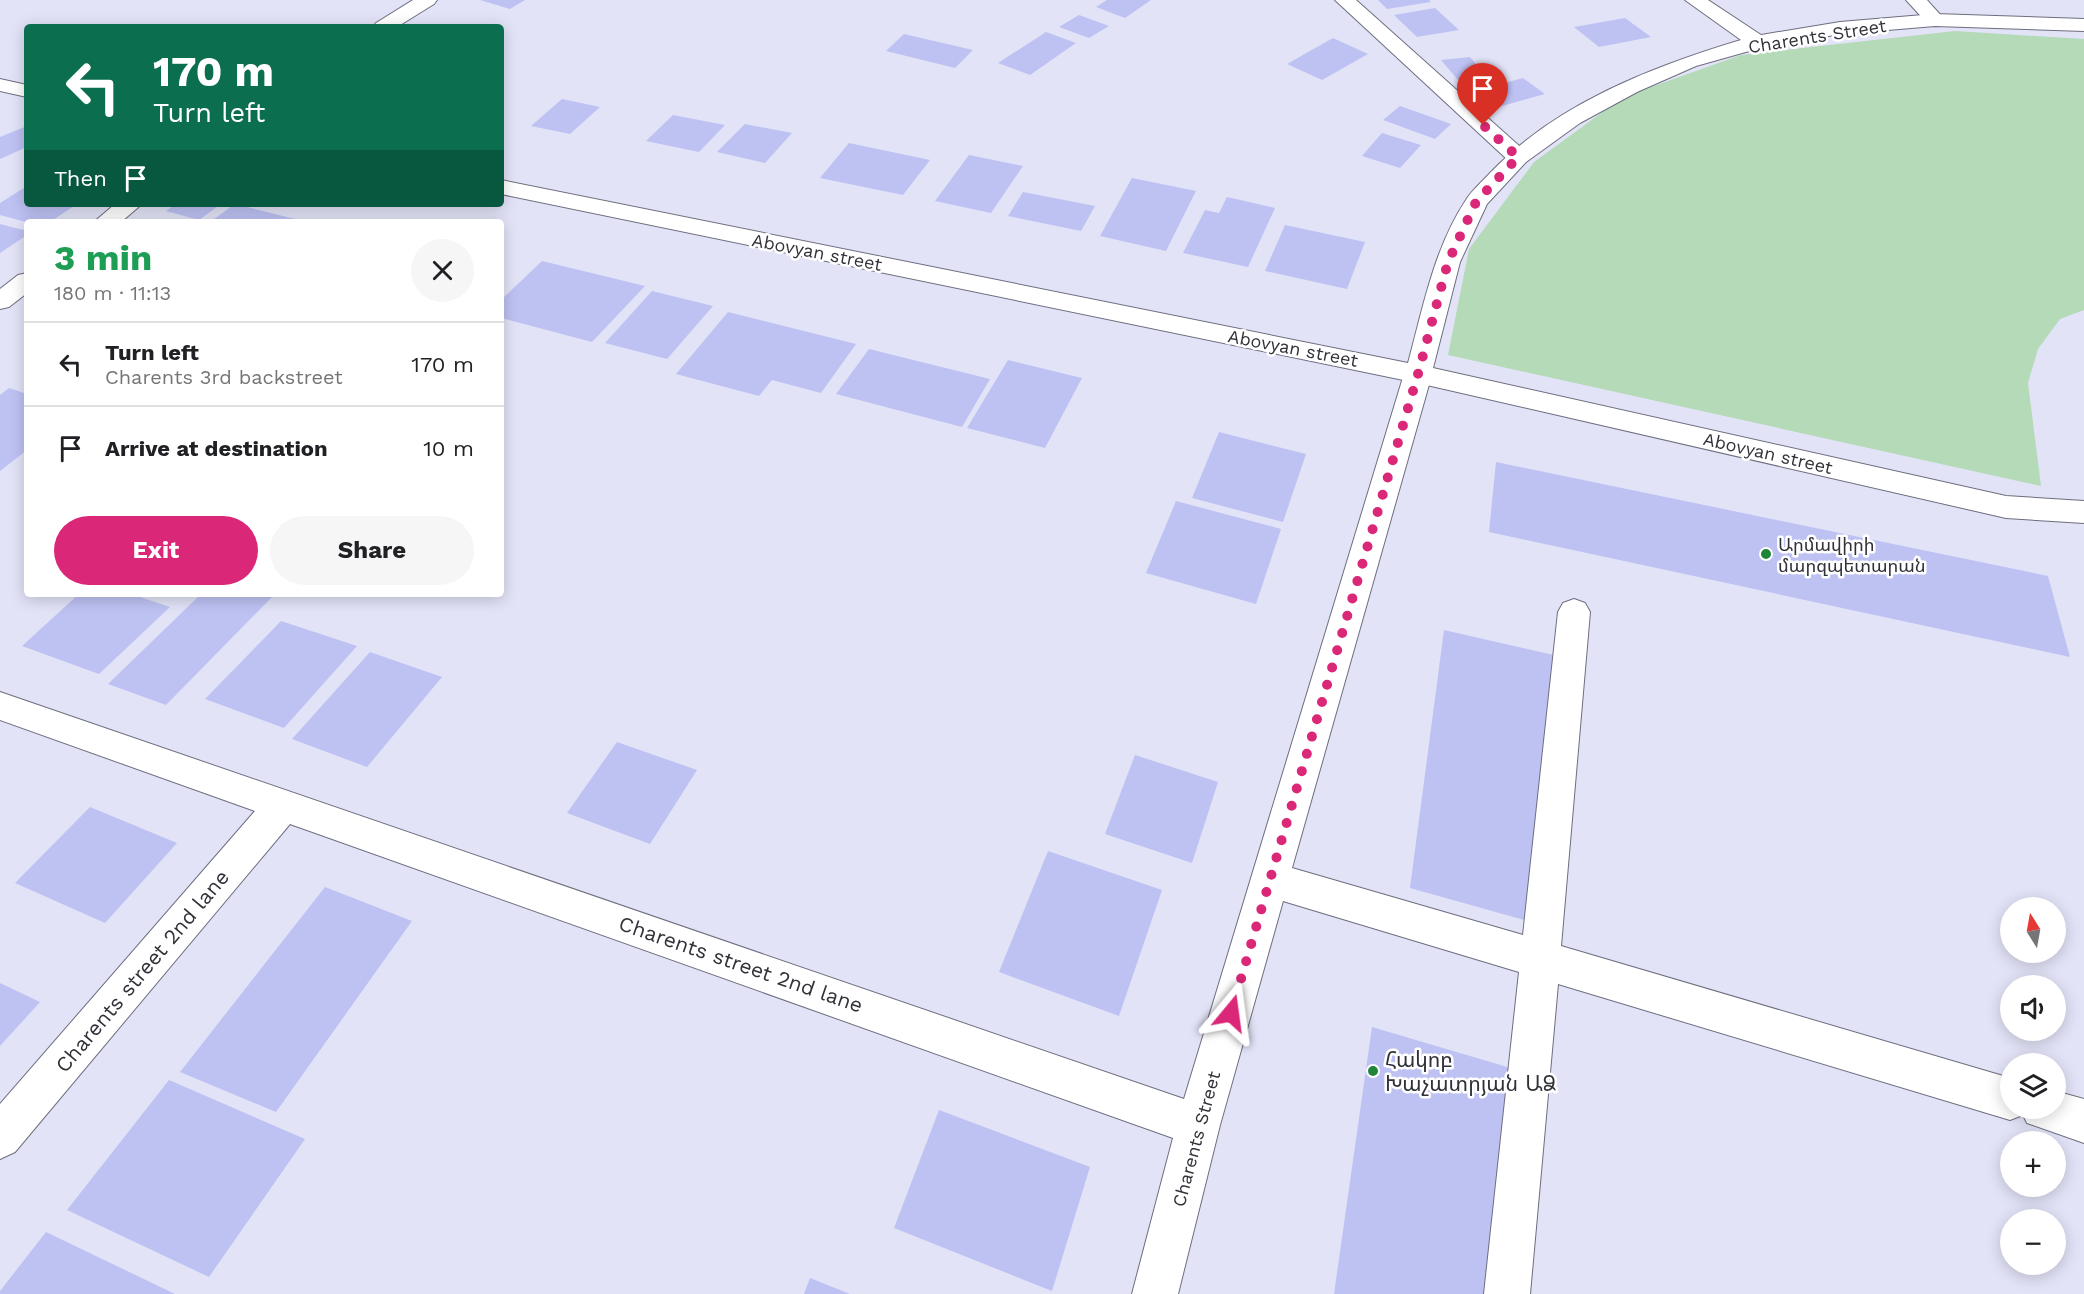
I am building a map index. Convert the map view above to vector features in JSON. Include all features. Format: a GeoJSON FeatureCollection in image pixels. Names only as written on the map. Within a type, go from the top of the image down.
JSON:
{"type":"FeatureCollection","features":[{"type":"Feature","properties":{"kind":"street"},"geometry":{"type":"LineString","coordinates":[[388,24],[427,0]]}},
{"type":"Feature","properties":{"kind":"street"},"geometry":{"type":"LineString","coordinates":[[1345,0],[1518,157]]}},
{"type":"Feature","properties":{"kind":"street"},"geometry":{"type":"LineString","coordinates":[[1695,0],[1757,42]]}},
{"type":"Feature","properties":{"kind":"street"},"geometry":{"type":"LineString","coordinates":[[1916,0],[1935,20]]}},
{"type":"Feature","properties":{"kind":"street","name":"Charents Street"},"geometry":{"type":"LineString","coordinates":[[1155,1294],[1198,1125],[1418,374],[1448,262],[1476,202],[1518,157],[1572,118],[1630,88],[1689,62],[1757,42],[1840,28],[1935,20],[2084,25]]}},
{"type":"Feature","properties":{"kind":"street"},"geometry":{"type":"LineString","coordinates":[[0,85],[24,89]]}},
{"type":"Feature","properties":{"kind":"street","name":"Abovyan street"},"geometry":{"type":"LineString","coordinates":[[504,189],[1418,374],[2006,507],[2084,512]]}},
{"type":"Feature","properties":{"kind":"street"},"geometry":{"type":"LineString","coordinates":[[110,219],[126,207]]}},
{"type":"Feature","properties":{"kind":"street"},"geometry":{"type":"LineString","coordinates":[[0,301],[24,283]]}},
{"type":"Feature","properties":{"kind":"street"},"geometry":{"type":"LineString","coordinates":[[1507,1294],[1574,612]]}},
{"type":"Feature","properties":{"kind":"street","name":"Charents street 2nd lane"},"geometry":{"type":"LineString","coordinates":[[0,705],[1198,1125]]}},
{"type":"Feature","properties":{"kind":"street","name":"Charents street 2nd lane"},"geometry":{"type":"LineString","coordinates":[[0,1137],[284,804]]}},
{"type":"Feature","properties":{"kind":"street"},"geometry":{"type":"LineString","coordinates":[[1270,879],[2000,1096]]}},
{"type":"Feature","properties":{"kind":"street"},"geometry":{"type":"LineString","coordinates":[[2066,1115],[2084,1121]]}},
{"type":"Feature","properties":{"kind":"green space"},"geometry":{"type":"Polygon","coordinates":[[[1955,31],[2084,39],[2084,310],[2060,319],[2038,349],[2028,383],[2041,486],[1448,355],[1469,249],[1534,162],[1623,97],[1741,55],[1955,31]]]}},
{"type":"Feature","properties":{"kind":"building"},"geometry":{"type":"Polygon","coordinates":[[[480,0],[525,0],[510,9],[480,0]]]}},
{"type":"Feature","properties":{"kind":"building"},"geometry":{"type":"Polygon","coordinates":[[[1107,0],[1151,0],[1125,18],[1096,7],[1107,0]]]}},
{"type":"Feature","properties":{"kind":"building"},"geometry":{"type":"Polygon","coordinates":[[[1378,0],[1429,0],[1431,2],[1387,9],[1378,0]]]}},
{"type":"Feature","properties":{"kind":"building"},"geometry":{"type":"Polygon","coordinates":[[[1435,8],[1459,30],[1417,37],[1394,15],[1435,8]]]}},
{"type":"Feature","properties":{"kind":"building"},"geometry":{"type":"Polygon","coordinates":[[[1079,15],[1109,26],[1089,38],[1059,27],[1079,15]]]}},
{"type":"Feature","properties":{"kind":"building"},"geometry":{"type":"Polygon","coordinates":[[[1625,18],[1651,37],[1599,47],[1574,27],[1625,18]]]}},
{"type":"Feature","properties":{"kind":"building"},"geometry":{"type":"Polygon","coordinates":[[[1046,32],[1076,43],[1030,75],[998,63],[1046,32]]]}},
{"type":"Feature","properties":{"kind":"building"},"geometry":{"type":"Polygon","coordinates":[[[904,34],[973,50],[955,68],[886,51],[904,34]]]}},
{"type":"Feature","properties":{"kind":"building"},"geometry":{"type":"Polygon","coordinates":[[[1333,38],[1368,54],[1322,80],[1287,64],[1333,38]]]}},
{"type":"Feature","properties":{"kind":"building"},"geometry":{"type":"Polygon","coordinates":[[[1470,57],[1487,77],[1458,80],[1441,60],[1470,57]]]}},
{"type":"Feature","properties":{"kind":"building"},"geometry":{"type":"Polygon","coordinates":[[[1523,78],[1545,94],[1502,106],[1479,90],[1523,78]]]}},
{"type":"Feature","properties":{"kind":"building"},"geometry":{"type":"Polygon","coordinates":[[[562,99],[600,107],[570,134],[531,126],[562,99]]]}},
{"type":"Feature","properties":{"kind":"building"},"geometry":{"type":"Polygon","coordinates":[[[1400,106],[1451,124],[1435,139],[1383,120],[1400,106]]]}},
{"type":"Feature","properties":{"kind":"building"},"geometry":{"type":"Polygon","coordinates":[[[673,115],[725,125],[699,152],[646,141],[673,115]]]}},
{"type":"Feature","properties":{"kind":"building"},"geometry":{"type":"Polygon","coordinates":[[[745,124],[792,133],[765,163],[717,152],[745,124]]]}},
{"type":"Feature","properties":{"kind":"building"},"geometry":{"type":"Polygon","coordinates":[[[24,127],[24,148],[0,159],[0,137],[24,127]]]}},
{"type":"Feature","properties":{"kind":"building"},"geometry":{"type":"Polygon","coordinates":[[[1382,133],[1421,145],[1400,168],[1362,156],[1382,133]]]}},
{"type":"Feature","properties":{"kind":"building"},"geometry":{"type":"Polygon","coordinates":[[[849,143],[930,160],[903,195],[820,178],[849,143]]]}},
{"type":"Feature","properties":{"kind":"building"},"geometry":{"type":"Polygon","coordinates":[[[969,155],[1023,166],[991,213],[935,201],[969,155]]]}},
{"type":"Feature","properties":{"kind":"building"},"geometry":{"type":"Polygon","coordinates":[[[1132,178],[1196,191],[1166,251],[1100,236],[1132,178]]]}},
{"type":"Feature","properties":{"kind":"building"},"geometry":{"type":"Polygon","coordinates":[[[24,188],[24,207],[72,207],[54,219],[24,219],[24,221],[0,215],[0,203],[24,188]]]}},
{"type":"Feature","properties":{"kind":"building"},"geometry":{"type":"Polygon","coordinates":[[[1023,192],[1095,206],[1081,231],[1008,216],[1023,192]]]}},
{"type":"Feature","properties":{"kind":"building"},"geometry":{"type":"Polygon","coordinates":[[[1227,197],[1275,208],[1248,267],[1183,253],[1205,210],[1219,213],[1227,197]]]}},
{"type":"Feature","properties":{"kind":"building"},"geometry":{"type":"Polygon","coordinates":[[[172,207],[217,207],[200,219],[166,211],[172,207]]]}},
{"type":"Feature","properties":{"kind":"building"},"geometry":{"type":"Polygon","coordinates":[[[231,207],[247,207],[295,219],[214,219],[231,207]]]}},
{"type":"Feature","properties":{"kind":"building"},"geometry":{"type":"Polygon","coordinates":[[[0,224],[24,230],[24,237],[0,253],[0,224]]]}},
{"type":"Feature","properties":{"kind":"building"},"geometry":{"type":"Polygon","coordinates":[[[1285,225],[1365,242],[1347,289],[1265,271],[1285,225]]]}},
{"type":"Feature","properties":{"kind":"building"},"geometry":{"type":"Polygon","coordinates":[[[542,261],[645,286],[592,342],[504,319],[504,297],[542,261]]]}},
{"type":"Feature","properties":{"kind":"building"},"geometry":{"type":"Polygon","coordinates":[[[652,291],[713,306],[667,359],[605,343],[652,291]]]}},
{"type":"Feature","properties":{"kind":"building"},"geometry":{"type":"Polygon","coordinates":[[[728,312],[856,344],[821,393],[772,380],[759,396],[676,374],[728,312]]]}},
{"type":"Feature","properties":{"kind":"building"},"geometry":{"type":"Polygon","coordinates":[[[869,349],[990,379],[962,427],[836,394],[869,349]]]}},
{"type":"Feature","properties":{"kind":"building"},"geometry":{"type":"Polygon","coordinates":[[[1008,360],[1082,378],[1045,448],[967,428],[1008,360]]]}},
{"type":"Feature","properties":{"kind":"building"},"geometry":{"type":"Polygon","coordinates":[[[9,388],[24,393],[24,452],[0,471],[0,395],[9,388]]]}},
{"type":"Feature","properties":{"kind":"building"},"geometry":{"type":"Polygon","coordinates":[[[1219,432],[1306,454],[1283,522],[1192,498],[1219,432]]]}},
{"type":"Feature","properties":{"kind":"building","name":"Արմավիրի մարզպետարան"},"geometry":{"type":"Polygon","coordinates":[[[1496,462],[2048,576],[2070,657],[1489,532],[1496,462]]]}},
{"type":"Feature","properties":{"kind":"building"},"geometry":{"type":"Polygon","coordinates":[[[1176,501],[1281,529],[1256,604],[1146,573],[1176,501]]]}},
{"type":"Feature","properties":{"kind":"building"},"geometry":{"type":"Polygon","coordinates":[[[76,597],[140,597],[170,607],[99,674],[22,646],[76,597]]]}},
{"type":"Feature","properties":{"kind":"building"},"geometry":{"type":"Polygon","coordinates":[[[198,597],[272,597],[166,705],[108,684],[198,597]]]}},
{"type":"Feature","properties":{"kind":"building"},"geometry":{"type":"Polygon","coordinates":[[[281,621],[357,646],[284,728],[205,699],[281,621]]]}},
{"type":"Feature","properties":{"kind":"building"},"geometry":{"type":"Polygon","coordinates":[[[1444,630],[1558,656],[1542,925],[1410,888],[1444,630]]]}},
{"type":"Feature","properties":{"kind":"building"},"geometry":{"type":"Polygon","coordinates":[[[370,652],[442,677],[367,767],[292,739],[370,652]]]}},
{"type":"Feature","properties":{"kind":"building"},"geometry":{"type":"Polygon","coordinates":[[[617,742],[697,770],[650,844],[567,813],[617,742]]]}},
{"type":"Feature","properties":{"kind":"building"},"geometry":{"type":"Polygon","coordinates":[[[1135,755],[1218,782],[1192,863],[1105,834],[1135,755]]]}},
{"type":"Feature","properties":{"kind":"building"},"geometry":{"type":"Polygon","coordinates":[[[90,807],[177,843],[105,923],[15,883],[90,807]]]}},
{"type":"Feature","properties":{"kind":"building"},"geometry":{"type":"Polygon","coordinates":[[[1048,851],[1162,890],[1119,1016],[999,972],[1048,851]]]}},
{"type":"Feature","properties":{"kind":"building"},"geometry":{"type":"Polygon","coordinates":[[[325,887],[412,921],[276,1112],[180,1072],[325,887]]]}},
{"type":"Feature","properties":{"kind":"building"},"geometry":{"type":"Polygon","coordinates":[[[0,983],[40,1002],[0,1046],[0,983]]]}},
{"type":"Feature","properties":{"kind":"building"},"geometry":{"type":"Polygon","coordinates":[[[1372,1027],[1514,1069],[1499,1294],[1334,1294],[1372,1027]]]}},
{"type":"Feature","properties":{"kind":"building"},"geometry":{"type":"Polygon","coordinates":[[[169,1080],[305,1139],[209,1277],[67,1210],[169,1080]]]}},
{"type":"Feature","properties":{"kind":"building"},"geometry":{"type":"Polygon","coordinates":[[[939,1110],[1090,1167],[1052,1291],[894,1228],[939,1110]]]}},
{"type":"Feature","properties":{"kind":"building"},"geometry":{"type":"Polygon","coordinates":[[[46,1232],[175,1294],[0,1294],[46,1232]]]}},
{"type":"Feature","properties":{"kind":"building"},"geometry":{"type":"Polygon","coordinates":[[[810,1278],[850,1294],[804,1294],[810,1278]]]}},
{"type":"Feature","properties":{"kind":"place","name":"Արմավիրի մարզպետարան"},"geometry":{"type":"Point","coordinates":[1766,554]}},
{"type":"Feature","properties":{"kind":"place","name":"Հակոբ Խաչատրյան ԱՁ"},"geometry":{"type":"Point","coordinates":[1373,1071]}},
{"type":"Feature","properties":{"kind":"route"},"geometry":{"type":"LineString","coordinates":[[1231,1013],[1418,374],[1448,262],[1476,202],[1518,157],[1483,125]]}}]}
